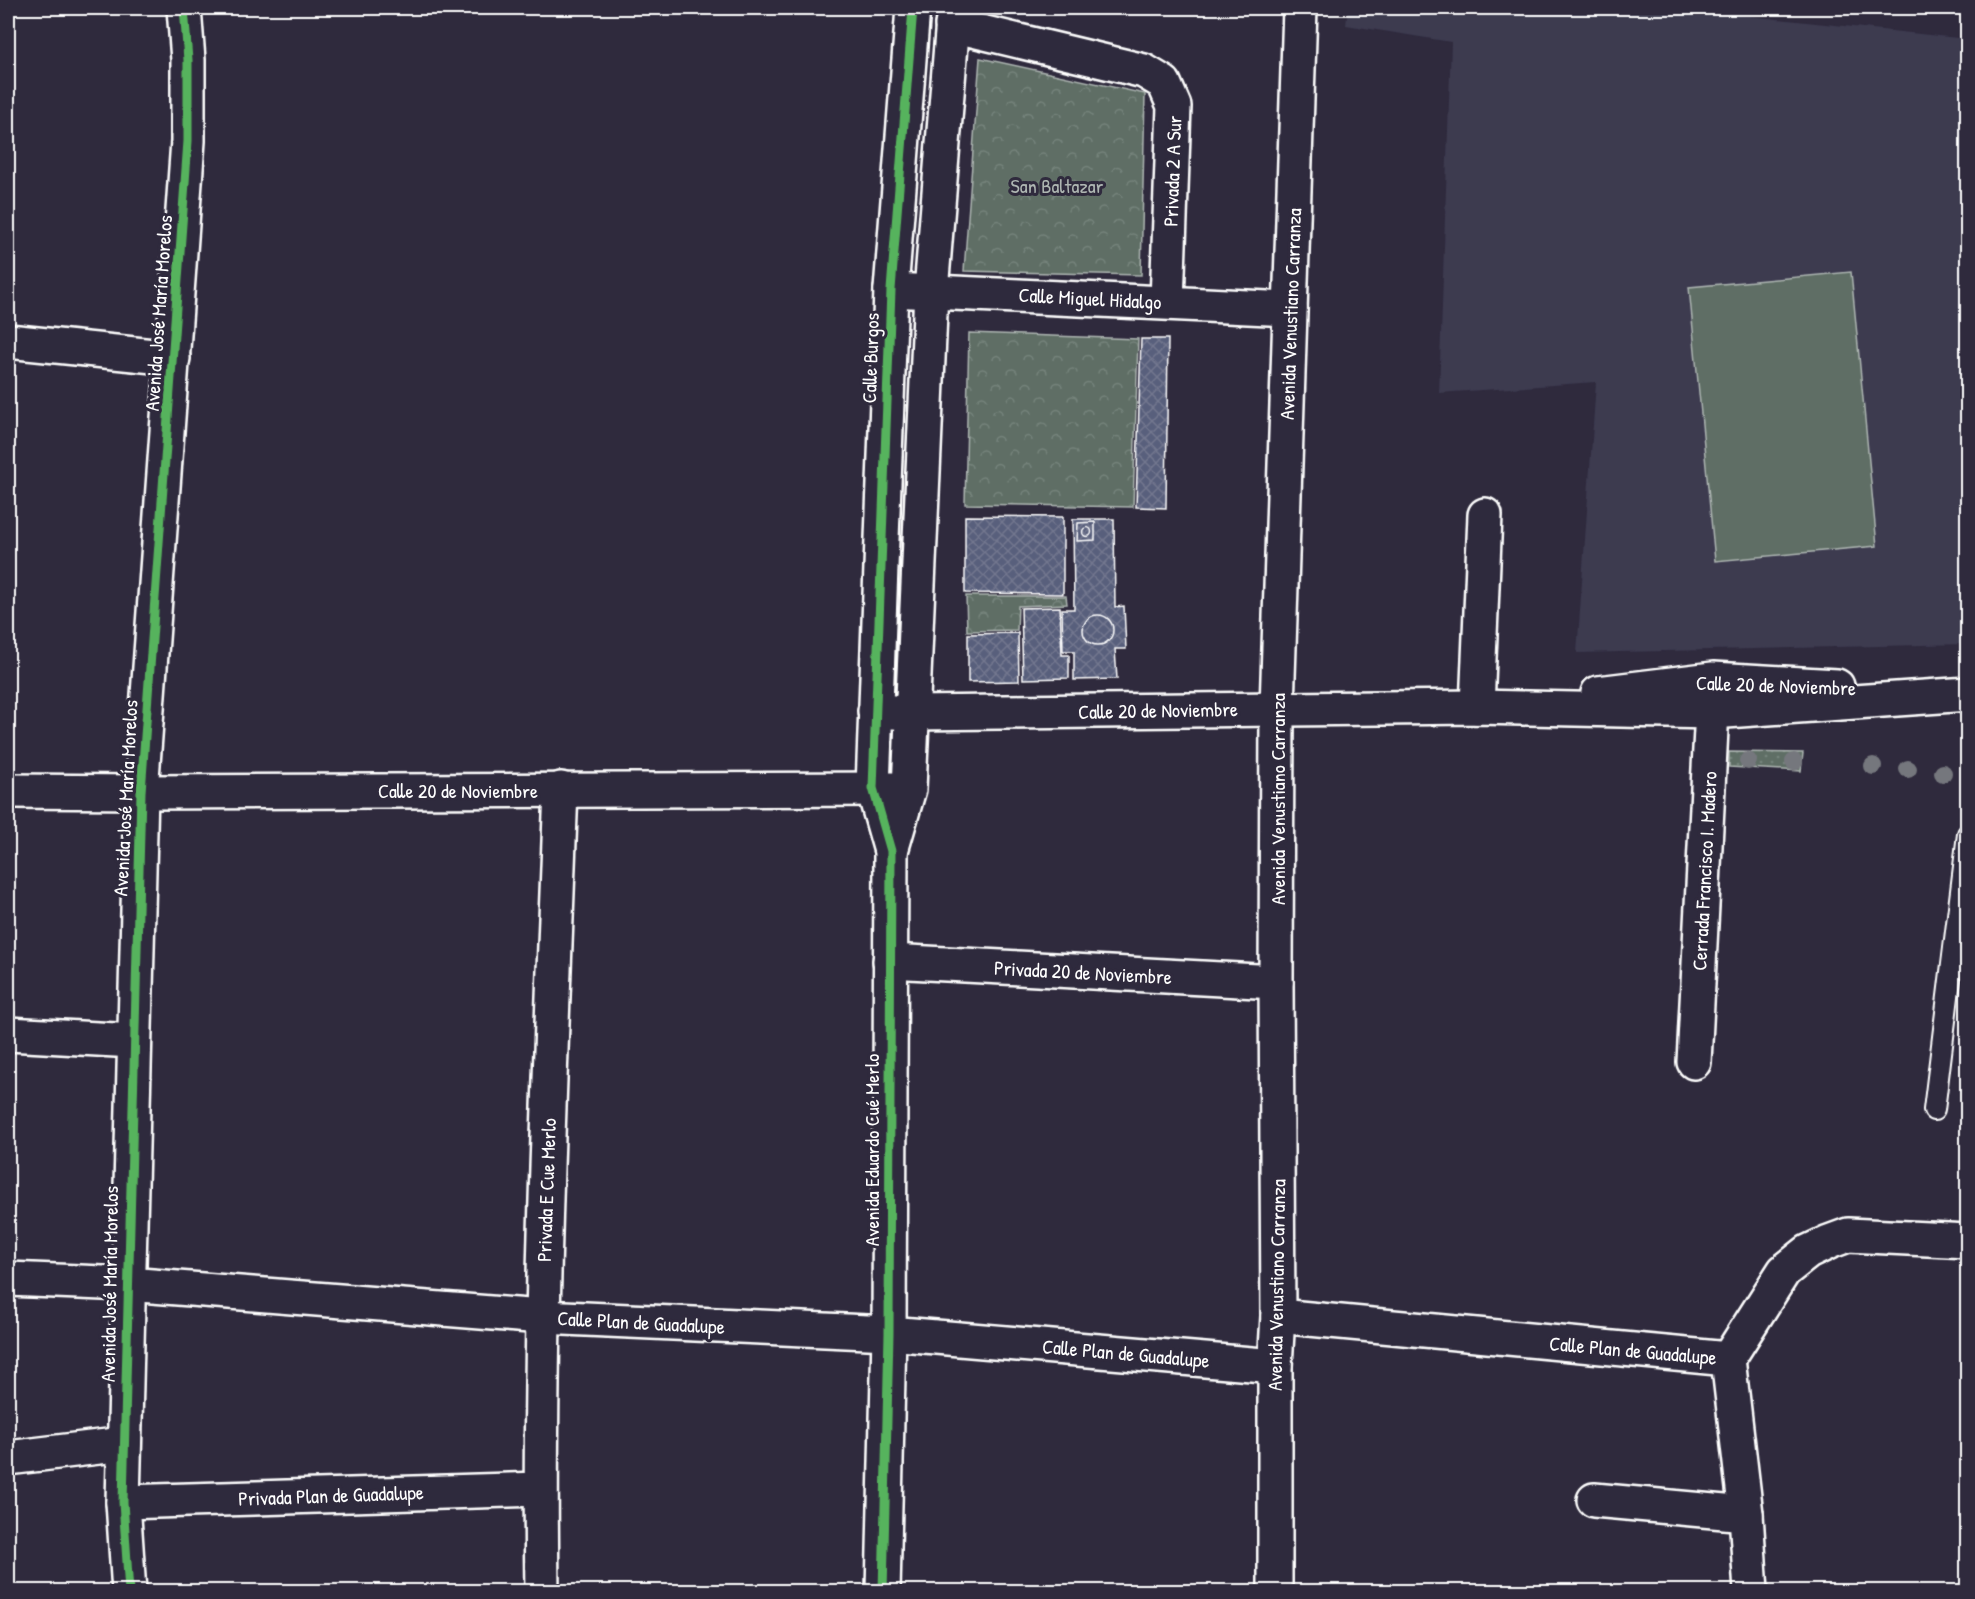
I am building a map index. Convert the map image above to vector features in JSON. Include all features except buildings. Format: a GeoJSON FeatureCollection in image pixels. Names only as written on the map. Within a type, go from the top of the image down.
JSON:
{"type":"FeatureCollection","features":[{"type":"Feature","properties":{"kind":"street","name":"Avenida José María Morelos"},"geometry":{"type":"LineString","coordinates":[[129,1592],[123,1502],[141,792],[188,141],[188,60],[184,8]]}},
{"type":"Feature","properties":{"kind":"street","name":"Calle Burgos"},"geometry":{"type":"LineString","coordinates":[[875,711],[891,290],[913,8]]}},
{"type":"Feature","properties":{"kind":"street","name":"Avenida Venustiano Carranza"},"geometry":{"type":"LineString","coordinates":[[1275,1592],[1275,1366],[1278,1316],[1277,708],[1300,8]]}},
{"type":"Feature","properties":{"kind":"street"},"geometry":{"type":"LineString","coordinates":[[912,713],[931,291],[953,16]]}},
{"type":"Feature","properties":{"kind":"street","name":"Privada 2 A Sur"},"geometry":{"type":"LineString","coordinates":[[953,16],[1144,71],[1164,83],[1174,106],[1167,302]]}},
{"type":"Feature","properties":{"kind":"street","name":"Calle Miguel Hidalgo"},"geometry":{"type":"LineString","coordinates":[[891,290],[1290,309]]}},
{"type":"Feature","properties":{"kind":"street"},"geometry":{"type":"LineString","coordinates":[[8,341],[173,358]]}},
{"type":"Feature","properties":{"kind":"street"},"geometry":{"type":"LineString","coordinates":[[1478,707],[1485,515]]}},
{"type":"Feature","properties":{"kind":"street","name":"Calle 20 de Noviembre"},"geometry":{"type":"LineString","coordinates":[[1478,707],[1713,679],[1968,693]]}},
{"type":"Feature","properties":{"kind":"street","name":"Cerrada Francisco I. Madero"},"geometry":{"type":"LineString","coordinates":[[1694,1062],[1713,679]]}},
{"type":"Feature","properties":{"kind":"street","name":"Calle 20 de Noviembre"},"geometry":{"type":"LineString","coordinates":[[875,711],[912,713],[1478,707],[1712,712],[1968,693]]}},
{"type":"Feature","properties":{"kind":"street","name":"Avenida Eduardo Cué Merlo"},"geometry":{"type":"LineString","coordinates":[[875,711],[873,788],[891,851]]}},
{"type":"Feature","properties":{"kind":"street","name":"Avenida Eduardo Cué Merlo"},"geometry":{"type":"LineString","coordinates":[[883,1592],[889,1334],[891,851],[909,789],[912,713]]}},
{"type":"Feature","properties":{"kind":"street","name":"Privada E Cue Merlo"},"geometry":{"type":"LineString","coordinates":[[542,1592],[540,1489],[542,1317],[561,789]]}},
{"type":"Feature","properties":{"kind":"street","name":"Calle 20 de Noviembre"},"geometry":{"type":"LineString","coordinates":[[8,791],[909,789]]}},
{"type":"Feature","properties":{"kind":"street","name":"Privada 20 de Noviembre"},"geometry":{"type":"LineString","coordinates":[[890,961],[1276,982]]}},
{"type":"Feature","properties":{"kind":"street"},"geometry":{"type":"LineString","coordinates":[[8,1034],[134,1041]]}},
{"type":"Feature","properties":{"kind":"street","name":"Calle Plan de Guadalupe"},"geometry":{"type":"LineString","coordinates":[[1278,1316],[1728,1359],[1784,1271],[1808,1252],[1848,1236],[1968,1240]]}},
{"type":"Feature","properties":{"kind":"street","name":"Calle Plan de Guadalupe"},"geometry":{"type":"LineString","coordinates":[[8,1279],[127,1284],[542,1317],[889,1334],[1275,1366]]}},
{"type":"Feature","properties":{"kind":"street"},"geometry":{"type":"LineString","coordinates":[[1728,1359],[1746,1514],[1752,1592]]}},
{"type":"Feature","properties":{"kind":"street"},"geometry":{"type":"LineString","coordinates":[[8,1458],[124,1444]]}},
{"type":"Feature","properties":{"kind":"street","name":"Privada Plan de Guadalupe"},"geometry":{"type":"LineString","coordinates":[[123,1502],[540,1489]]}},
{"type":"Feature","properties":{"kind":"street"},"geometry":{"type":"LineString","coordinates":[[1594,1500],[1746,1514]]}},
{"type":"Feature","properties":{"kind":"lane"},"geometry":{"type":"LineString","coordinates":[[1934,1110],[1968,834]]}},
{"type":"Feature","properties":{"kind":"shaded area"},"geometry":{"type":"Polygon","coordinates":[[[1348,8],[1675,8],[1967,39],[1967,644],[1577,653],[1596,382],[1439,393],[1451,42],[1346,25],[1348,8]]]}},
{"type":"Feature","properties":{"kind":"green space","name":"San Baltazar"},"geometry":{"type":"Polygon","coordinates":[[[980,58],[1145,94],[1141,275],[964,271],[980,58]]]}},
{"type":"Feature","properties":{"kind":"green space"},"geometry":{"type":"Polygon","coordinates":[[[1851,272],[1877,546],[1715,561],[1689,287],[1851,272]]]}},
{"type":"Feature","properties":{"kind":"green space"},"geometry":{"type":"Polygon","coordinates":[[[969,333],[1138,339],[1133,507],[965,504],[969,333]]]}},
{"type":"Feature","properties":{"kind":"green space"},"geometry":{"type":"Polygon","coordinates":[[[966,596],[1066,596],[1067,604],[1018,606],[1017,630],[967,631],[966,596]]]}},
{"type":"Feature","properties":{"kind":"green space"},"geometry":{"type":"Polygon","coordinates":[[[1729,752],[1803,753],[1801,771],[1729,767],[1729,752]]]}},
{"type":"Feature","properties":{"kind":"cycle path"},"geometry":{"type":"LineString","coordinates":[[129,1592],[123,1502],[141,792],[188,141],[188,60],[184,8]]}},
{"type":"Feature","properties":{"kind":"cycle path"},"geometry":{"type":"LineString","coordinates":[[883,1592],[889,1333],[891,851],[873,788],[891,290],[913,8]]}}]}
